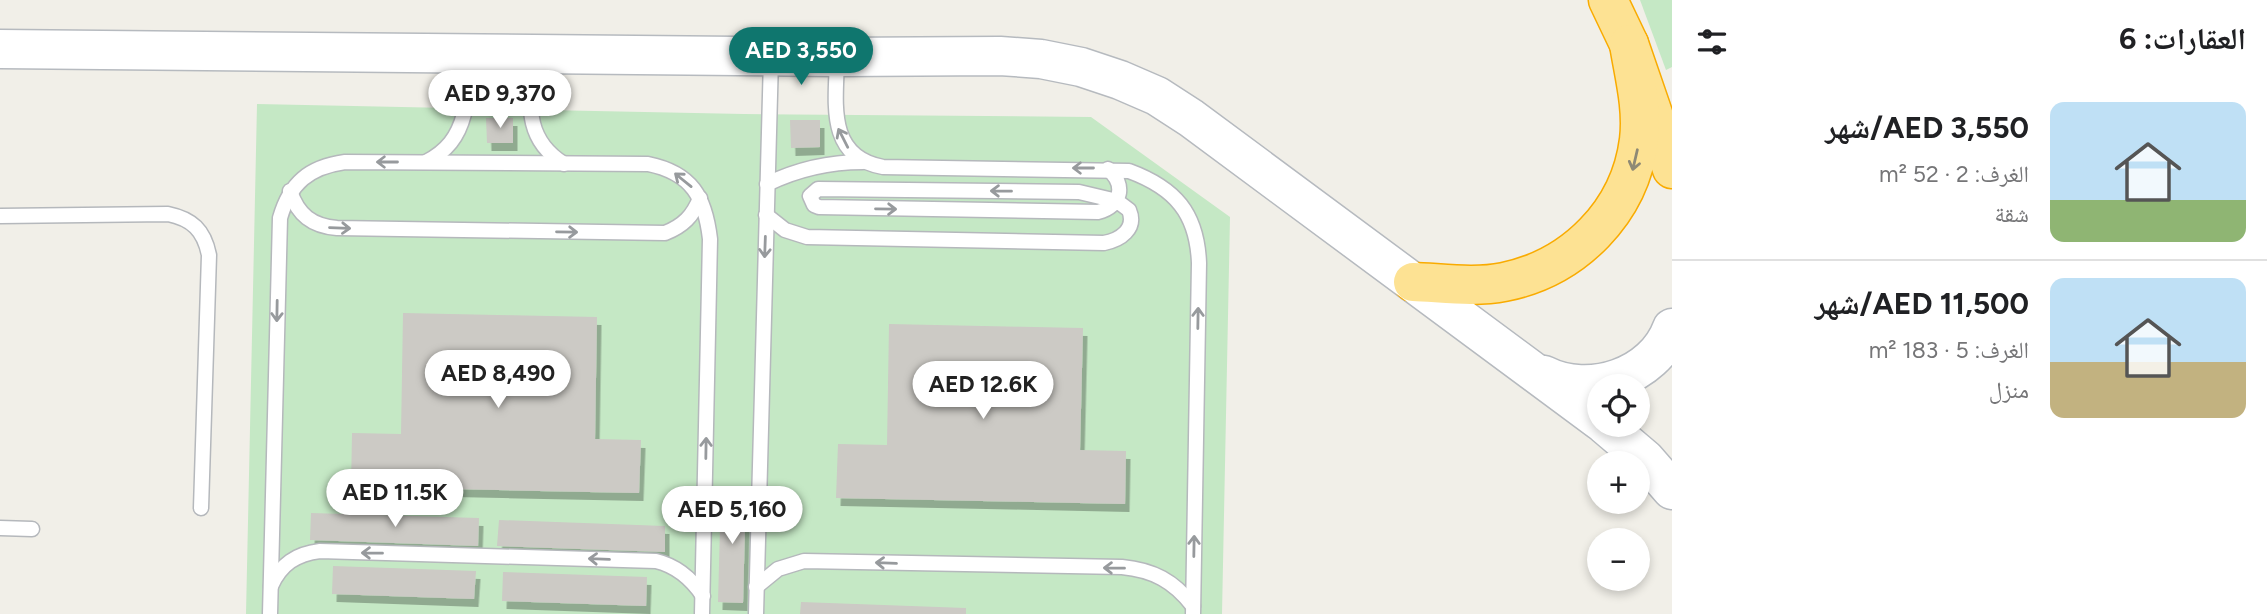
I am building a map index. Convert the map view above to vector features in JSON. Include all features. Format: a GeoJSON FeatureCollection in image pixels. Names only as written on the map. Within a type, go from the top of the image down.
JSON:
{"type":"FeatureCollection","features":[{"type":"Feature","properties":{"kind":"highway"},"geometry":{"type":"LineString","coordinates":[[1608,0],[1629,44],[1672,169]]}},
{"type":"Feature","properties":{"kind":"highway"},"geometry":{"type":"LineString","coordinates":[[1413,282],[1502,283],[1536,273],[1568,257],[1595,234],[1616,206],[1631,174],[1639,139],[1639,104],[1629,44]]}},
{"type":"Feature","properties":{"kind":"street"},"geometry":{"type":"LineString","coordinates":[[0,49],[837,57],[1000,56],[1041,59],[1081,67],[1157,96],[1191,117],[1587,411]]}},
{"type":"Feature","properties":{"kind":"street"},"geometry":{"type":"LineString","coordinates":[[1527,365],[1548,377],[1570,384],[1595,385],[1618,380],[1639,369],[1657,353],[1672,328]]}},
{"type":"Feature","properties":{"kind":"street"},"geometry":{"type":"LineString","coordinates":[[1619,437],[1645,459],[1672,490]]}},
{"type":"Feature","properties":{"kind":"lane"},"geometry":{"type":"LineString","coordinates":[[425,163],[448,147],[464,114],[464,54]]}},
{"type":"Feature","properties":{"kind":"lane"},"geometry":{"type":"LineString","coordinates":[[533,54],[532,122],[543,147],[564,164]]}},
{"type":"Feature","properties":{"kind":"lane"},"geometry":{"type":"LineString","coordinates":[[756,614],[771,56]]}},
{"type":"Feature","properties":{"kind":"lane"},"geometry":{"type":"LineString","coordinates":[[837,57],[836,121],[847,147],[863,162]]}},
{"type":"Feature","properties":{"kind":"lane"},"geometry":{"type":"LineString","coordinates":[[270,614],[279,233],[282,211],[290,191],[301,179],[329,164],[345,162],[648,164],[664,167],[691,184],[700,198],[708,225],[710,253],[702,614]]}},
{"type":"Feature","properties":{"kind":"lane"},"geometry":{"type":"LineString","coordinates":[[767,184],[804,169],[843,162],[863,162],[883,167],[1108,169],[1129,171],[1149,178],[1167,189],[1181,204],[1192,222],[1198,242],[1193,610]]}},
{"type":"Feature","properties":{"kind":"lane"},"geometry":{"type":"LineString","coordinates":[[766,215],[785,230],[807,237],[1095,243],[1119,238],[1130,227],[1132,216],[1129,210],[1116,201],[1093,194],[1065,191],[818,189],[810,196],[814,205],[819,207],[1078,212],[1106,210],[1116,201],[1120,187],[1118,179],[1108,169]]}},
{"type":"Feature","properties":{"kind":"lane"},"geometry":{"type":"LineString","coordinates":[[290,191],[302,214],[312,222],[337,228],[665,233],[687,220],[700,198]]}},
{"type":"Feature","properties":{"kind":"lane"},"geometry":{"type":"LineString","coordinates":[[0,216],[168,214],[183,217],[197,226],[205,239],[209,255],[201,508]]}},
{"type":"Feature","properties":{"kind":"lane"},"geometry":{"type":"LineString","coordinates":[[0,528],[32,528]]}},
{"type":"Feature","properties":{"kind":"lane"},"geometry":{"type":"LineString","coordinates":[[270,589],[283,566],[294,558],[320,551],[656,561],[668,564],[688,577],[703,596]]}},
{"type":"Feature","properties":{"kind":"lane"},"geometry":{"type":"LineString","coordinates":[[757,587],[778,569],[804,561],[1122,568],[1139,569],[1170,582],[1183,592],[1193,610]]}},
{"type":"Feature","properties":{"kind":"green space"},"geometry":{"type":"Polygon","coordinates":[[[1640,0],[1672,0],[1672,67],[1666,70],[1640,0]]]}},
{"type":"Feature","properties":{"kind":"green space"},"geometry":{"type":"Polygon","coordinates":[[[257,104],[744,114],[1091,117],[1230,217],[1222,614],[246,614],[257,104]]]}},
{"type":"Feature","properties":{"kind":"building"},"geometry":{"type":"Polygon","coordinates":[[[486,118],[513,118],[513,143],[487,143],[486,118]]]}},
{"type":"Feature","properties":{"kind":"building"},"geometry":{"type":"Polygon","coordinates":[[[790,120],[820,120],[820,147],[791,148],[790,120]]]}},
{"type":"Feature","properties":{"kind":"building"},"geometry":{"type":"Polygon","coordinates":[[[403,313],[597,317],[595,439],[641,440],[639,493],[351,487],[352,433],[401,434],[403,313]]]}},
{"type":"Feature","properties":{"kind":"building"},"geometry":{"type":"Polygon","coordinates":[[[889,324],[1083,328],[1080,450],[1126,451],[1125,504],[836,498],[838,444],[887,445],[889,324]]]}},
{"type":"Feature","properties":{"kind":"building"},"geometry":{"type":"Polygon","coordinates":[[[721,489],[746,489],[743,603],[718,602],[721,489]]]}},
{"type":"Feature","properties":{"kind":"building"},"geometry":{"type":"Polygon","coordinates":[[[311,513],[479,518],[478,546],[310,540],[311,513]]]}},
{"type":"Feature","properties":{"kind":"building"},"geometry":{"type":"Polygon","coordinates":[[[499,520],[665,526],[665,552],[497,546],[499,520]]]}},
{"type":"Feature","properties":{"kind":"building"},"geometry":{"type":"Polygon","coordinates":[[[333,566],[476,571],[474,599],[332,594],[333,566]]]}},
{"type":"Feature","properties":{"kind":"building"},"geometry":{"type":"Polygon","coordinates":[[[503,572],[647,577],[646,606],[502,601],[503,572]]]}},
{"type":"Feature","properties":{"kind":"building"},"geometry":{"type":"Polygon","coordinates":[[[801,602],[966,608],[966,614],[800,614],[801,602]]]}}]}
